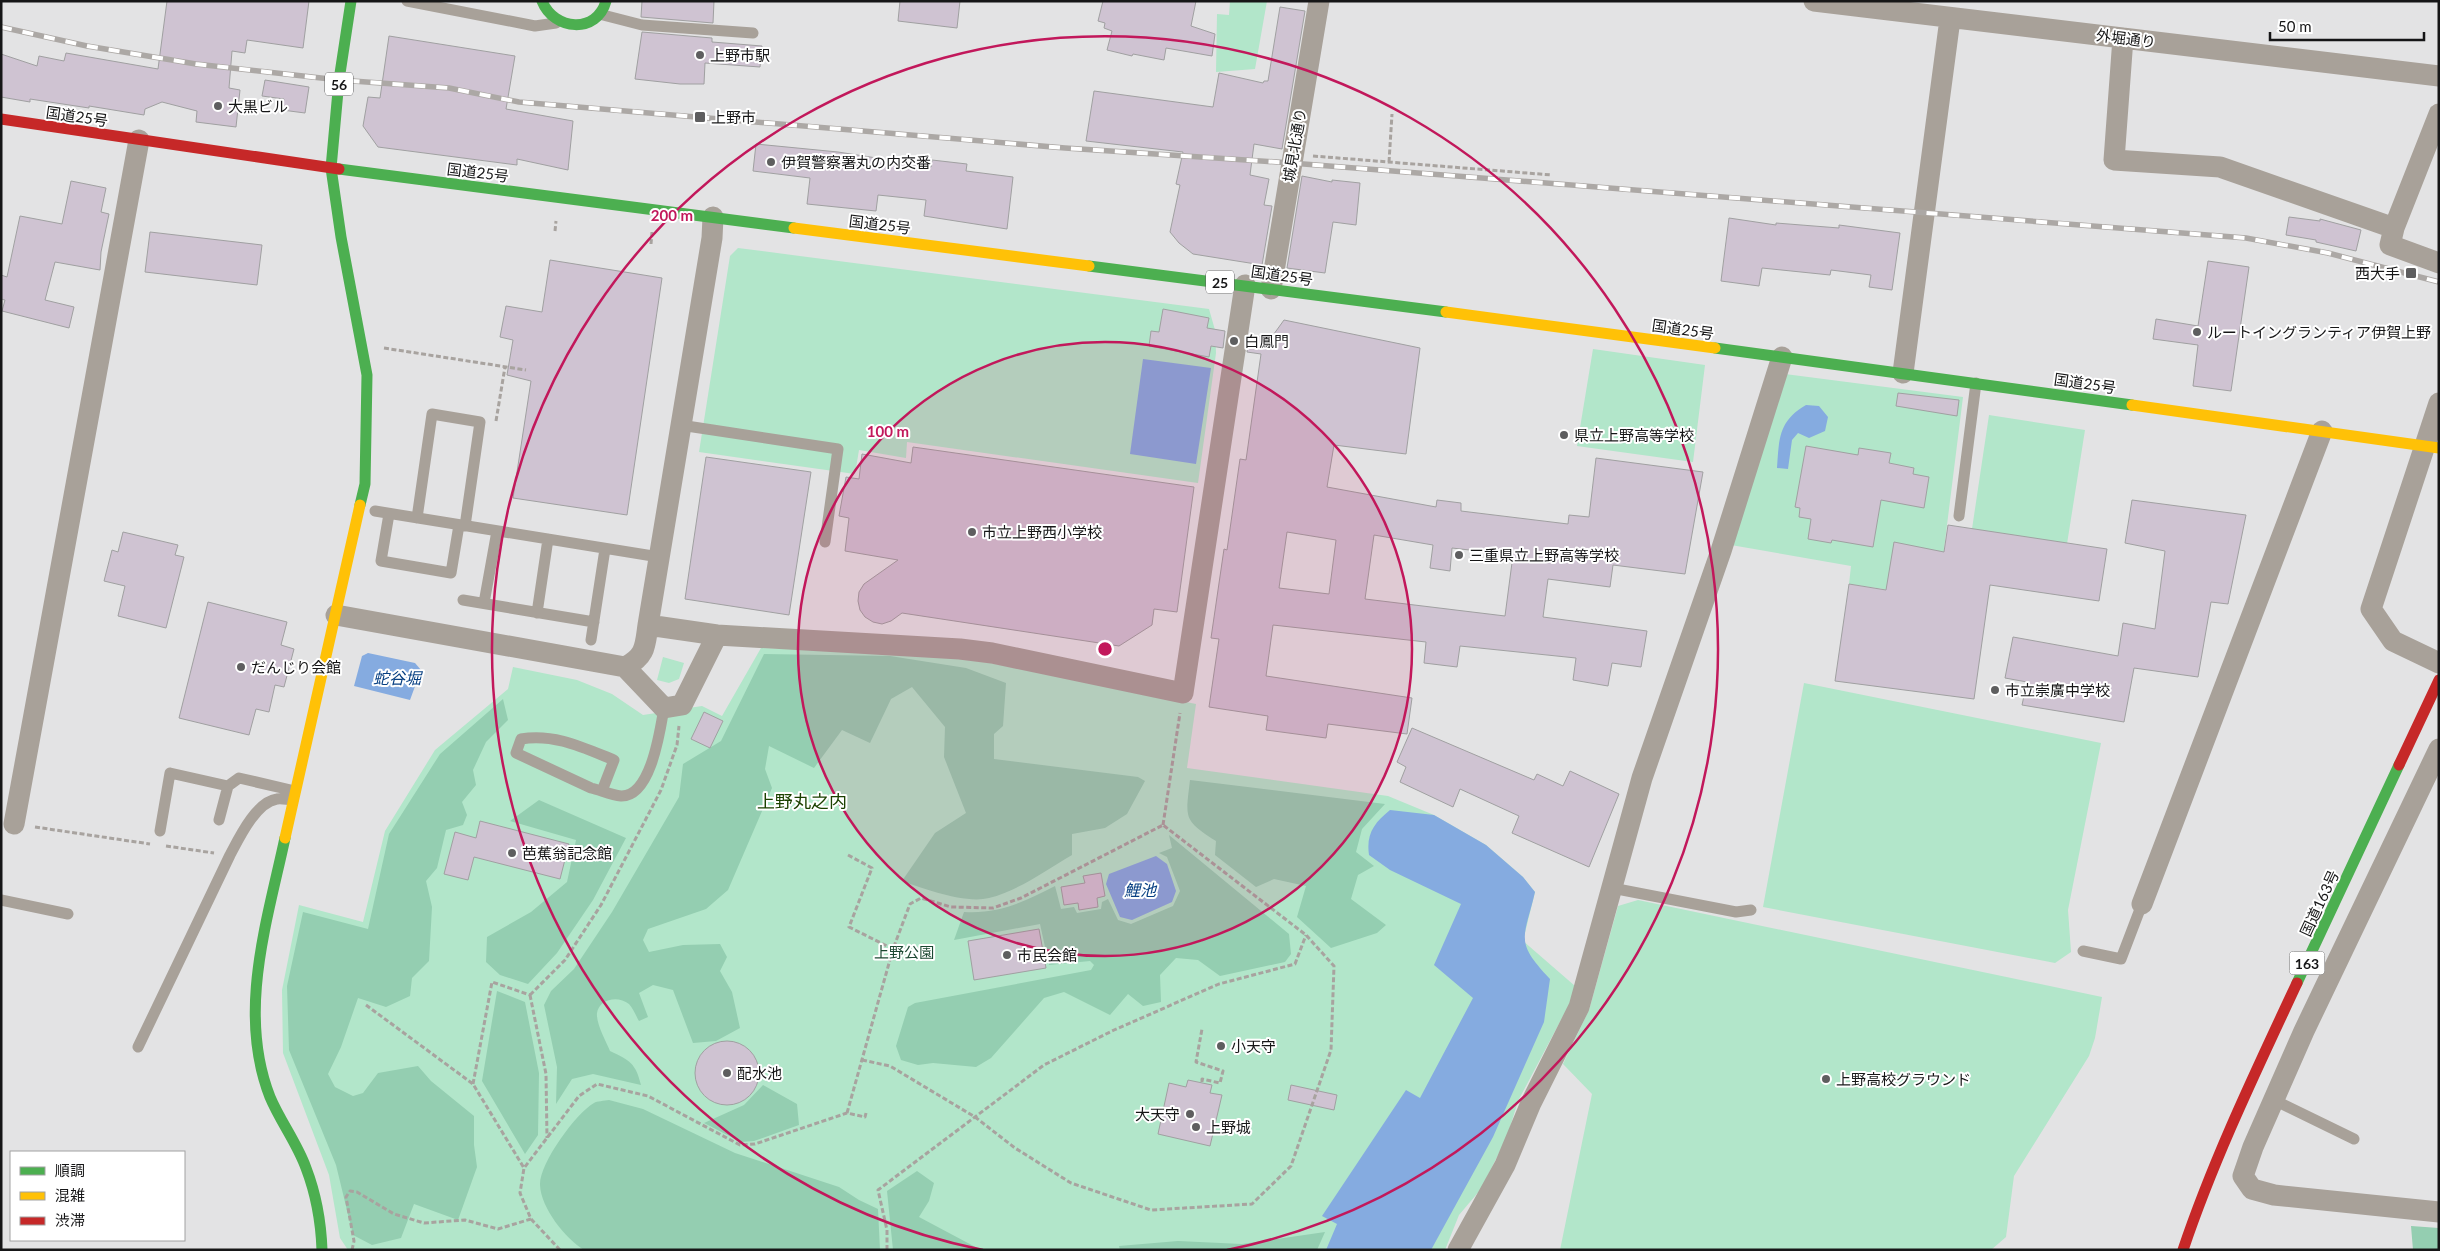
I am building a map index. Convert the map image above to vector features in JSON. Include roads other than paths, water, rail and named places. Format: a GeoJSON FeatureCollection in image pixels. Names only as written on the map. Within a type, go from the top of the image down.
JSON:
{"type":"FeatureCollection","features":[{"type":"Feature","properties":{"kind":"main road","name":"56"},"geometry":{"type":"LineString","coordinates":[[331,168],[339,80],[350,1]]}},
{"type":"Feature","properties":{"kind":"main road"},"geometry":{"type":"LineString","coordinates":[[542,1],[550,16],[560,21],[583,24],[597,21],[603,15],[606,1]]}},
{"type":"Feature","properties":{"kind":"main road","name":"国道25号"},"geometry":{"type":"LineString","coordinates":[[1,120],[331,168],[1271,288],[1903,373],[2432,448]]}},
{"type":"Feature","properties":{"kind":"main road"},"geometry":{"type":"LineString","coordinates":[[322,1250],[320,1222],[306,1168],[270,1096],[256,1043],[256,977],[294,796],[365,484],[368,427],[367,375],[341,237],[331,168]]}},
{"type":"Feature","properties":{"kind":"main road","name":"国道163号"},"geometry":{"type":"LineString","coordinates":[[2184,1250],[2197,1209],[2236,1114],[2439,680]]}},
{"type":"Feature","properties":{"kind":"street","name":"城見北通り"},"geometry":{"type":"LineString","coordinates":[[1271,288],[1319,1]]}},
{"type":"Feature","properties":{"kind":"street","name":"外堀通り"},"geometry":{"type":"LineString","coordinates":[[1814,1],[1902,7],[1950,19],[2439,76]]}},
{"type":"Feature","properties":{"kind":"street"},"geometry":{"type":"LineString","coordinates":[[1903,373],[1950,19]]}},
{"type":"Feature","properties":{"kind":"street"},"geometry":{"type":"LineString","coordinates":[[2124,38],[2114,160],[2220,167],[2394,228]]}},
{"type":"Feature","properties":{"kind":"street"},"geometry":{"type":"LineString","coordinates":[[2439,114],[2394,228],[2390,245],[2439,263]]}},
{"type":"Feature","properties":{"kind":"street"},"geometry":{"type":"LineString","coordinates":[[14,824],[139,140]]}},
{"type":"Feature","properties":{"kind":"street"},"geometry":{"type":"LineString","coordinates":[[625,667],[636,661],[644,650],[714,217]]}},
{"type":"Feature","properties":{"kind":"street"},"geometry":{"type":"LineString","coordinates":[[648,625],[717,635],[976,651],[1183,693],[1245,285]]}},
{"type":"Feature","properties":{"kind":"street"},"geometry":{"type":"LineString","coordinates":[[1458,1250],[1505,1165],[1531,1104],[1579,1007],[1642,778],[1721,551],[1782,358]]}},
{"type":"Feature","properties":{"kind":"street"},"geometry":{"type":"LineString","coordinates":[[2439,403],[2432,448],[2371,609],[2393,641],[2439,663]]}},
{"type":"Feature","properties":{"kind":"street"},"geometry":{"type":"LineString","coordinates":[[2142,904],[2322,431]]}},
{"type":"Feature","properties":{"kind":"street"},"geometry":{"type":"LineString","coordinates":[[336,615],[625,667],[673,707],[717,635]]}},
{"type":"Feature","properties":{"kind":"street"},"geometry":{"type":"LineString","coordinates":[[2439,749],[2274,1100],[2253,1147],[2243,1176],[2252,1189],[2274,1195],[2439,1212]]}},
{"type":"Feature","properties":{"kind":"lane"},"geometry":{"type":"LineString","coordinates":[[407,1],[535,26],[560,21]]}},
{"type":"Feature","properties":{"kind":"lane"},"geometry":{"type":"LineString","coordinates":[[603,15],[642,25],[753,33]]}},
{"type":"Feature","properties":{"kind":"lane"},"geometry":{"type":"LineString","coordinates":[[1959,516],[1976,383]]}},
{"type":"Feature","properties":{"kind":"lane"},"geometry":{"type":"LineString","coordinates":[[389,514],[381,561],[451,573],[462,526],[480,422],[432,414],[417,518]]}},
{"type":"Feature","properties":{"kind":"lane"},"geometry":{"type":"LineString","coordinates":[[680,425],[838,449],[825,542]]}},
{"type":"Feature","properties":{"kind":"lane"},"geometry":{"type":"LineString","coordinates":[[375,511],[606,549],[660,556]]}},
{"type":"Feature","properties":{"kind":"lane"},"geometry":{"type":"LineString","coordinates":[[484,604],[496,531]]}},
{"type":"Feature","properties":{"kind":"lane"},"geometry":{"type":"LineString","coordinates":[[537,613],[548,539]]}},
{"type":"Feature","properties":{"kind":"lane"},"geometry":{"type":"LineString","coordinates":[[591,640],[606,549]]}},
{"type":"Feature","properties":{"kind":"lane"},"geometry":{"type":"LineString","coordinates":[[463,600],[594,622]]}},
{"type":"Feature","properties":{"kind":"lane"},"geometry":{"type":"LineString","coordinates":[[602,791],[614,760],[574,744],[554,739],[535,736],[521,739],[516,753],[590,788],[602,791],[622,796],[633,792],[645,781],[658,742],[673,707]]}},
{"type":"Feature","properties":{"kind":"lane"},"geometry":{"type":"LineString","coordinates":[[160,831],[170,773],[228,786]]}},
{"type":"Feature","properties":{"kind":"lane"},"geometry":{"type":"LineString","coordinates":[[219,820],[228,786],[239,778],[294,796]]}},
{"type":"Feature","properties":{"kind":"lane"},"geometry":{"type":"LineString","coordinates":[[138,1047],[230,855],[247,825],[264,805],[277,799],[294,796]]}},
{"type":"Feature","properties":{"kind":"lane"},"geometry":{"type":"LineString","coordinates":[[1612,888],[1736,912],[1751,910]]}},
{"type":"Feature","properties":{"kind":"lane"},"geometry":{"type":"LineString","coordinates":[[1,900],[68,914]]}},
{"type":"Feature","properties":{"kind":"lane"},"geometry":{"type":"LineString","coordinates":[[2083,951],[2121,959],[2142,904]]}},
{"type":"Feature","properties":{"kind":"lane"},"geometry":{"type":"LineString","coordinates":[[2274,1100],[2354,1139]]}},
{"type":"Feature","properties":{"kind":"water"},"geometry":{"type":"Polygon","coordinates":[[[1143,359],[1211,368],[1196,464],[1130,454],[1143,359]]]}},
{"type":"Feature","properties":{"kind":"water"},"geometry":{"type":"Polygon","coordinates":[[[1806,405],[1819,406],[1828,417],[1825,431],[1809,438],[1798,433],[1792,440],[1788,469],[1777,468],[1778,449],[1785,425],[1797,411],[1806,405]]]}},
{"type":"Feature","properties":{"kind":"water","name":"蛇谷堀"},"geometry":{"type":"Polygon","coordinates":[[[368,653],[415,663],[421,670],[410,700],[354,686],[362,656],[368,653]]]}},
{"type":"Feature","properties":{"kind":"water"},"geometry":{"type":"Polygon","coordinates":[[[1390,810],[1434,815],[1486,845],[1523,877],[1535,892],[1525,930],[1525,939],[1531,956],[1550,979],[1544,1022],[1493,1137],[1431,1250],[1326,1250],[1337,1224],[1322,1216],[1406,1090],[1420,1098],[1473,998],[1434,965],[1461,904],[1390,870],[1369,855],[1368,848],[1372,830],[1390,810]]]}},
{"type":"Feature","properties":{"kind":"water","name":"鯉池"},"geometry":{"type":"Polygon","coordinates":[[[1156,856],[1167,864],[1176,891],[1172,902],[1132,920],[1120,917],[1106,884],[1109,874],[1156,856]]]}},
{"type":"Feature","properties":{"kind":"railway"},"geometry":{"type":"LineString","coordinates":[[1,27],[87,46],[196,64],[339,80],[449,88],[519,102],[1065,148],[1291,163],[2246,238],[2328,253],[2439,282]]}},
{"type":"Feature","properties":{"kind":"place","name":"上野市駅"},"geometry":{"type":"Point","coordinates":[700,55]}},
{"type":"Feature","properties":{"kind":"place","name":"大黒ビル"},"geometry":{"type":"Point","coordinates":[218,106]}},
{"type":"Feature","properties":{"kind":"place","name":"上野市"},"geometry":{"type":"Point","coordinates":[700,117]}},
{"type":"Feature","properties":{"kind":"place","name":"伊賀警察署丸の内交番"},"geometry":{"type":"Point","coordinates":[771,162]}},
{"type":"Feature","properties":{"kind":"place","name":"西大手"},"geometry":{"type":"Point","coordinates":[2411,273]}},
{"type":"Feature","properties":{"kind":"place","name":"ルートイングランティア伊賀上野"},"geometry":{"type":"Point","coordinates":[2197,332]}},
{"type":"Feature","properties":{"kind":"place","name":"白鳳門"},"geometry":{"type":"Point","coordinates":[1234,341]}},
{"type":"Feature","properties":{"kind":"place","name":"県立上野高等学校"},"geometry":{"type":"Point","coordinates":[1564,435]}},
{"type":"Feature","properties":{"kind":"place","name":"市立上野西小学校"},"geometry":{"type":"Point","coordinates":[972,532]}},
{"type":"Feature","properties":{"kind":"place","name":"三重県立上野高等学校"},"geometry":{"type":"Point","coordinates":[1459,555]}},
{"type":"Feature","properties":{"kind":"place","name":"だんじり会館"},"geometry":{"type":"Point","coordinates":[241,667]}},
{"type":"Feature","properties":{"kind":"place","name":"市立崇廣中学校"},"geometry":{"type":"Point","coordinates":[1995,690]}},
{"type":"Feature","properties":{"kind":"place","name":"芭蕉翁記念館"},"geometry":{"type":"Point","coordinates":[512,853]}},
{"type":"Feature","properties":{"kind":"place","name":"市民会館"},"geometry":{"type":"Point","coordinates":[1007,955]}},
{"type":"Feature","properties":{"kind":"place","name":"小天守"},"geometry":{"type":"Point","coordinates":[1221,1046]}},
{"type":"Feature","properties":{"kind":"place","name":"配水池"},"geometry":{"type":"Point","coordinates":[727,1073]}},
{"type":"Feature","properties":{"kind":"place","name":"上野高校グラウンド"},"geometry":{"type":"Point","coordinates":[1826,1079]}},
{"type":"Feature","properties":{"kind":"place","name":"大天守"},"geometry":{"type":"Point","coordinates":[1190,1114]}},
{"type":"Feature","properties":{"kind":"place","name":"上野城"},"geometry":{"type":"Point","coordinates":[1196,1127]}},
{"type":"Feature","properties":{"kind":"district","name":"上野丸之内"},"geometry":{"type":"Point","coordinates":[802,801]}},
{"type":"Feature","properties":{"kind":"park label","name":"上野公園"},"geometry":{"type":"Point","coordinates":[904,952]}}]}
